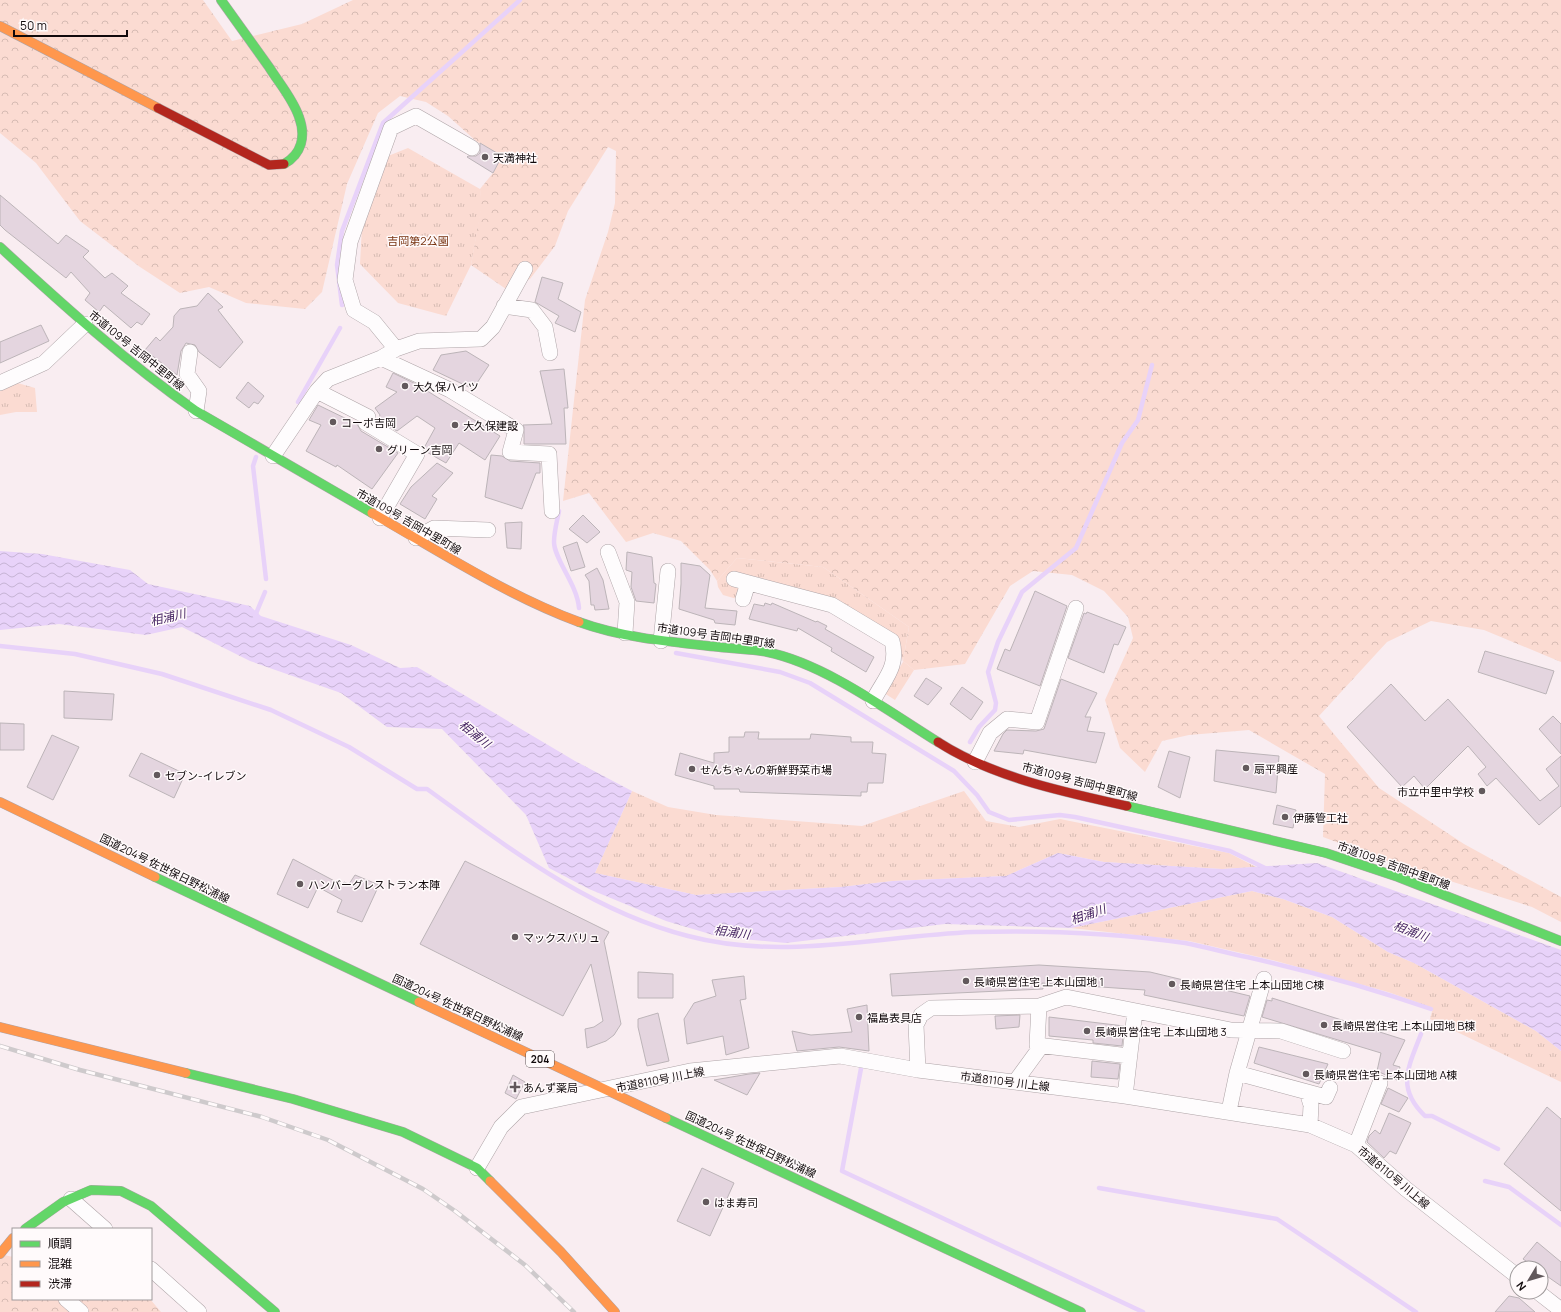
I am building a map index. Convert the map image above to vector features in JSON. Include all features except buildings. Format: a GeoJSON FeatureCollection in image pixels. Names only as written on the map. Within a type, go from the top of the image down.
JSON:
{"type":"FeatureCollection","features":[{"type":"Feature","properties":{"kind":"main road"},"geometry":{"type":"LineString","coordinates":[[0,26],[269,165],[284,164],[294,158],[300,148],[302,134],[299,117],[286,92],[221,0]]}},
{"type":"Feature","properties":{"kind":"main road","name":"市道109号 吉岡中里町線"},"geometry":{"type":"LineString","coordinates":[[0,248],[85,324],[163,389],[196,411],[494,583],[555,613],[593,627],[661,641],[767,652],[789,659],[827,675],[873,701],[959,756],[975,762],[1046,787],[1326,853],[1398,877],[1561,941]]}},
{"type":"Feature","properties":{"kind":"main road","name":"国道204号 佐世保日野松浦線"},"geometry":{"type":"LineString","coordinates":[[0,802],[375,982],[1081,1312]]}},
{"type":"Feature","properties":{"kind":"main road"},"geometry":{"type":"LineString","coordinates":[[0,1027],[286,1098],[403,1132],[477,1168],[561,1252],[615,1312]]}},
{"type":"Feature","properties":{"kind":"main road"},"geometry":{"type":"LineString","coordinates":[[26,1228],[62,1202],[91,1190],[121,1191],[151,1206],[275,1312]]}},
{"type":"Feature","properties":{"kind":"street"},"geometry":{"type":"LineString","coordinates":[[396,349],[374,322],[354,310],[345,280],[350,242],[391,128],[416,116],[472,148]]}},
{"type":"Feature","properties":{"kind":"street"},"geometry":{"type":"LineString","coordinates":[[273,456],[317,391],[328,379],[381,358],[396,349],[419,341],[481,338],[493,327],[525,269]]}},
{"type":"Feature","properties":{"kind":"street"},"geometry":{"type":"LineString","coordinates":[[504,306],[532,310],[545,327],[550,353]]}},
{"type":"Feature","properties":{"kind":"street"},"geometry":{"type":"LineString","coordinates":[[0,383],[44,363],[85,324]]}},
{"type":"Feature","properties":{"kind":"street"},"geometry":{"type":"LineString","coordinates":[[190,352],[187,374],[199,390],[196,411]]}},
{"type":"Feature","properties":{"kind":"street"},"geometry":{"type":"LineString","coordinates":[[381,358],[450,390],[516,430],[510,452],[549,454],[552,511]]}},
{"type":"Feature","properties":{"kind":"street"},"geometry":{"type":"LineString","coordinates":[[317,391],[368,417],[366,423],[417,454],[380,518]]}},
{"type":"Feature","properties":{"kind":"street"},"geometry":{"type":"LineString","coordinates":[[416,538],[434,528],[488,530]]}},
{"type":"Feature","properties":{"kind":"street"},"geometry":{"type":"LineString","coordinates":[[608,552],[627,602],[625,633]]}},
{"type":"Feature","properties":{"kind":"street"},"geometry":{"type":"LineString","coordinates":[[661,641],[668,571]]}},
{"type":"Feature","properties":{"kind":"street"},"geometry":{"type":"LineString","coordinates":[[743,599],[741,581],[832,605],[892,641],[895,652],[894,663],[873,701]]}},
{"type":"Feature","properties":{"kind":"street"},"geometry":{"type":"LineString","coordinates":[[975,762],[990,733],[1007,719],[1037,722],[1076,608]]}},
{"type":"Feature","properties":{"kind":"street"},"geometry":{"type":"LineString","coordinates":[[1229,1111],[1237,1073],[1264,979]]}},
{"type":"Feature","properties":{"kind":"street"},"geometry":{"type":"LineString","coordinates":[[918,1070],[916,1025],[921,1015],[931,1008],[1039,1006],[1066,997],[1231,1030],[1281,1031],[1343,1051]]}},
{"type":"Feature","properties":{"kind":"street"},"geometry":{"type":"LineString","coordinates":[[1039,1006],[1037,1045],[1129,1056]]}},
{"type":"Feature","properties":{"kind":"street"},"geometry":{"type":"LineString","coordinates":[[1124,1096],[1135,1011]]}},
{"type":"Feature","properties":{"kind":"street"},"geometry":{"type":"LineString","coordinates":[[1015,1082],[1042,1046]]}},
{"type":"Feature","properties":{"kind":"street","name":"市道8110号 川上線"},"geometry":{"type":"LineString","coordinates":[[477,1168],[501,1127],[521,1107],[690,1071],[840,1056],[918,1070],[1124,1096],[1229,1111],[1310,1125],[1356,1145],[1406,1189],[1509,1270]]}},
{"type":"Feature","properties":{"kind":"street"},"geometry":{"type":"LineString","coordinates":[[1237,1073],[1326,1097],[1330,1088]]}},
{"type":"Feature","properties":{"kind":"street"},"geometry":{"type":"LineString","coordinates":[[1356,1145],[1380,1083]]}},
{"type":"Feature","properties":{"kind":"street"},"geometry":{"type":"LineString","coordinates":[[1307,1092],[1311,1105],[1310,1125]]}},
{"type":"Feature","properties":{"kind":"street"},"geometry":{"type":"LineString","coordinates":[[71,1199],[104,1228]]}},
{"type":"Feature","properties":{"kind":"street"},"geometry":{"type":"LineString","coordinates":[[152,1270],[199,1312]]}},
{"type":"Feature","properties":{"kind":"street"},"geometry":{"type":"LineString","coordinates":[[67,1300],[80,1312]]}},
{"type":"Feature","properties":{"kind":"street"},"geometry":{"type":"LineString","coordinates":[[1548,1300],[1561,1310]]}},
{"type":"Feature","properties":{"kind":"green space"},"geometry":{"type":"Polygon","coordinates":[[[0,0],[203,0],[232,41],[302,24],[353,0],[1561,0],[1561,662],[1484,630],[1431,621],[1387,642],[1319,716],[1379,788],[1464,844],[1561,897],[1561,922],[1532,907],[1390,862],[1323,837],[1325,774],[1249,730],[1189,735],[1162,741],[1145,772],[1120,748],[1105,700],[1133,638],[1128,617],[1104,591],[1072,575],[1033,571],[1010,586],[965,664],[914,670],[903,661],[909,627],[823,567],[737,558],[717,581],[710,570],[681,541],[653,533],[626,542],[589,493],[563,501],[585,300],[608,232],[615,203],[616,151],[608,147],[568,211],[555,246],[530,279],[506,289],[471,265],[481,207],[480,189],[493,173],[502,156],[476,141],[448,116],[426,102],[400,96],[378,113],[347,184],[322,292],[305,309],[246,303],[209,287],[180,293],[140,267],[80,221],[36,163],[0,133],[0,0]]]}},
{"type":"Feature","properties":{"kind":"green space","name":"吉岡第2公園"},"geometry":{"type":"Polygon","coordinates":[[[408,148],[480,189],[482,205],[471,265],[446,316],[398,303],[360,264],[362,226],[388,156],[408,148]]]}},
{"type":"Feature","properties":{"kind":"green space"},"geometry":{"type":"Polygon","coordinates":[[[14,382],[35,388],[37,412],[16,412],[0,415],[0,388],[14,382]]]}},
{"type":"Feature","properties":{"kind":"green space"},"geometry":{"type":"Polygon","coordinates":[[[737,558],[823,567],[909,627],[903,661],[914,670],[895,700],[884,693],[903,662],[897,636],[836,601],[738,587],[740,590],[737,599],[723,595],[718,587],[717,581],[737,558]]]}},
{"type":"Feature","properties":{"kind":"green space"},"geometry":{"type":"Polygon","coordinates":[[[632,791],[668,807],[716,815],[862,826],[964,791],[986,821],[1019,827],[1060,819],[1229,853],[1256,867],[1222,869],[1104,862],[1058,853],[1006,876],[893,881],[841,887],[696,895],[595,873],[632,791]]]}},
{"type":"Feature","properties":{"kind":"green space"},"geometry":{"type":"Polygon","coordinates":[[[1252,891],[1283,899],[1332,917],[1388,952],[1414,963],[1536,1031],[1561,1051],[1561,1082],[1430,1019],[1433,1008],[1388,992],[1276,961],[1189,941],[1071,928],[1252,891]]]}},
{"type":"Feature","properties":{"kind":"green space"},"geometry":{"type":"Polygon","coordinates":[[[0,1254],[12,1257],[12,1300],[151,1300],[161,1312],[0,1312],[0,1254]]]}},
{"type":"Feature","properties":{"kind":"water","name":"相浦川"},"geometry":{"type":"Polygon","coordinates":[[[0,551],[42,554],[130,570],[148,584],[250,606],[261,616],[351,645],[400,668],[417,667],[575,761],[632,791],[595,873],[696,895],[841,887],[893,881],[1006,876],[1058,853],[1104,862],[1222,869],[1317,863],[1561,950],[1561,1051],[1536,1031],[1414,963],[1388,952],[1332,917],[1283,899],[1252,891],[1071,928],[945,924],[786,943],[720,937],[666,921],[589,889],[549,868],[526,815],[442,729],[387,727],[341,693],[250,661],[182,627],[146,635],[59,624],[0,630],[0,551]]]}},
{"type":"Feature","properties":{"kind":"waterway"},"geometry":{"type":"LineString","coordinates":[[342,305],[337,265],[342,231],[383,123],[520,0]]}},
{"type":"Feature","properties":{"kind":"waterway"},"geometry":{"type":"LineString","coordinates":[[298,402],[340,328]]}},
{"type":"Feature","properties":{"kind":"waterway"},"geometry":{"type":"LineString","coordinates":[[970,742],[979,727],[995,710],[996,703],[988,672],[998,642],[1022,592],[1076,548],[1122,443],[1138,420],[1152,365]]}},
{"type":"Feature","properties":{"kind":"waterway"},"geometry":{"type":"LineString","coordinates":[[256,457],[253,466],[266,579]]}},
{"type":"Feature","properties":{"kind":"waterway"},"geometry":{"type":"LineString","coordinates":[[559,511],[554,534],[555,549],[574,590],[579,608]]}},
{"type":"Feature","properties":{"kind":"waterway"},"geometry":{"type":"LineString","coordinates":[[255,616],[265,592]]}},
{"type":"Feature","properties":{"kind":"waterway","name":"相浦川"},"geometry":{"type":"LineString","coordinates":[[0,646],[75,654],[162,674],[271,710],[349,747],[417,789],[427,789],[519,855],[583,894],[651,925],[688,936],[724,943],[795,947],[973,932],[1026,931],[1133,937],[1185,943],[1270,962],[1363,987],[1431,1009]]}},
{"type":"Feature","properties":{"kind":"waterway"},"geometry":{"type":"LineString","coordinates":[[676,653],[780,672],[810,683],[954,771],[977,795],[989,812],[1009,820],[1060,815],[1075,817],[1230,851],[1265,868]]}},
{"type":"Feature","properties":{"kind":"waterway"},"geometry":{"type":"LineString","coordinates":[[1421,1034],[1412,1057],[1407,1077],[1410,1096],[1416,1106],[1425,1116],[1432,1116],[1498,1149]]}},
{"type":"Feature","properties":{"kind":"waterway"},"geometry":{"type":"LineString","coordinates":[[862,1063],[842,1171],[1143,1312]]}},
{"type":"Feature","properties":{"kind":"waterway"},"geometry":{"type":"LineString","coordinates":[[1485,1181],[1509,1187],[1561,1225]]}},
{"type":"Feature","properties":{"kind":"waterway"},"geometry":{"type":"LineString","coordinates":[[1099,1188],[1277,1219],[1416,1312]]}},
{"type":"Feature","properties":{"kind":"railway"},"geometry":{"type":"LineString","coordinates":[[0,1046],[80,1070],[262,1117],[328,1140],[423,1189],[455,1211],[525,1265],[574,1312]]}},
{"type":"Feature","properties":{"kind":"traffic: fast"},"geometry":{"type":"LineString","coordinates":[[221,0],[286,91],[299,117],[302,131],[301,144],[295,155],[284,164]]}},
{"type":"Feature","properties":{"kind":"traffic: fast"},"geometry":{"type":"LineString","coordinates":[[0,247],[120,353],[196,411],[372,513]]}},
{"type":"Feature","properties":{"kind":"traffic: fast"},"geometry":{"type":"LineString","coordinates":[[579,622],[630,636],[761,651],[789,658],[811,667],[856,690],[938,742]]}},
{"type":"Feature","properties":{"kind":"traffic: fast"},"geometry":{"type":"LineString","coordinates":[[1127,806],[1326,853],[1398,877],[1561,941]]}},
{"type":"Feature","properties":{"kind":"traffic: fast"},"geometry":{"type":"LineString","coordinates":[[155,877],[419,1002]]}},
{"type":"Feature","properties":{"kind":"traffic: fast"},"geometry":{"type":"LineString","coordinates":[[186,1073],[293,1099],[403,1132],[477,1168],[490,1181]]}},
{"type":"Feature","properties":{"kind":"traffic: fast"},"geometry":{"type":"LineString","coordinates":[[666,1118],[1081,1312]]}},
{"type":"Feature","properties":{"kind":"traffic: fast"},"geometry":{"type":"LineString","coordinates":[[26,1228],[63,1202],[91,1190],[121,1191],[151,1206],[275,1312]]}},
{"type":"Feature","properties":{"kind":"traffic: slow"},"geometry":{"type":"LineString","coordinates":[[0,26],[158,108]]}},
{"type":"Feature","properties":{"kind":"traffic: slow"},"geometry":{"type":"LineString","coordinates":[[372,513],[499,586],[579,622]]}},
{"type":"Feature","properties":{"kind":"traffic: slow"},"geometry":{"type":"LineString","coordinates":[[0,802],[155,877]]}},
{"type":"Feature","properties":{"kind":"traffic: slow"},"geometry":{"type":"LineString","coordinates":[[419,1002],[666,1118]]}},
{"type":"Feature","properties":{"kind":"traffic: slow"},"geometry":{"type":"LineString","coordinates":[[0,1027],[186,1073]]}},
{"type":"Feature","properties":{"kind":"traffic: slow"},"geometry":{"type":"LineString","coordinates":[[490,1181],[561,1252],[615,1312]]}},
{"type":"Feature","properties":{"kind":"traffic: slow"},"geometry":{"type":"LineString","coordinates":[[0,1254],[12,1239]]}},
{"type":"Feature","properties":{"kind":"traffic: jam"},"geometry":{"type":"LineString","coordinates":[[158,108],[269,165],[284,164]]}},
{"type":"Feature","properties":{"kind":"traffic: jam"},"geometry":{"type":"LineString","coordinates":[[938,742],[981,765],[1005,774],[1054,789],[1127,806]]}},
{"type":"Feature","properties":{"kind":"place","name":"天満神社"},"geometry":{"type":"Point","coordinates":[485,157]}},
{"type":"Feature","properties":{"kind":"place","name":"大久保ハイツ"},"geometry":{"type":"Point","coordinates":[405,386]}},
{"type":"Feature","properties":{"kind":"place","name":"コーポ吉岡"},"geometry":{"type":"Point","coordinates":[333,422]}},
{"type":"Feature","properties":{"kind":"place","name":"大久保建設"},"geometry":{"type":"Point","coordinates":[455,425]}},
{"type":"Feature","properties":{"kind":"place","name":"グリーン吉岡"},"geometry":{"type":"Point","coordinates":[379,449]}},
{"type":"Feature","properties":{"kind":"place","name":"扇平興産"},"geometry":{"type":"Point","coordinates":[1246,768]}},
{"type":"Feature","properties":{"kind":"place","name":"せんちゃんの新鮮野菜市場"},"geometry":{"type":"Point","coordinates":[692,769]}},
{"type":"Feature","properties":{"kind":"place","name":"セブン-イレブン"},"geometry":{"type":"Point","coordinates":[157,775]}},
{"type":"Feature","properties":{"kind":"place","name":"市立中里中学校"},"geometry":{"type":"Point","coordinates":[1482,791]}},
{"type":"Feature","properties":{"kind":"place","name":"伊藤管工社"},"geometry":{"type":"Point","coordinates":[1285,817]}},
{"type":"Feature","properties":{"kind":"place","name":"ハンバーグレストラン本陣"},"geometry":{"type":"Point","coordinates":[300,884]}},
{"type":"Feature","properties":{"kind":"place","name":"マックスバリュ"},"geometry":{"type":"Point","coordinates":[515,937]}},
{"type":"Feature","properties":{"kind":"place","name":"長崎県営住宅 上本山団地 1"},"geometry":{"type":"Point","coordinates":[966,981]}},
{"type":"Feature","properties":{"kind":"place","name":"長崎県営住宅 上本山団地 C棟"},"geometry":{"type":"Point","coordinates":[1172,984]}},
{"type":"Feature","properties":{"kind":"place","name":"福島表具店"},"geometry":{"type":"Point","coordinates":[859,1017]}},
{"type":"Feature","properties":{"kind":"place","name":"長崎県営住宅 上本山団地 B棟"},"geometry":{"type":"Point","coordinates":[1324,1025]}},
{"type":"Feature","properties":{"kind":"place","name":"長崎県営住宅 上本山団地 3"},"geometry":{"type":"Point","coordinates":[1087,1031]}},
{"type":"Feature","properties":{"kind":"place","name":"長崎県営住宅 上本山団地 A棟"},"geometry":{"type":"Point","coordinates":[1306,1074]}},
{"type":"Feature","properties":{"kind":"place","name":"あんず薬局"},"geometry":{"type":"Point","coordinates":[515,1087]}},
{"type":"Feature","properties":{"kind":"place","name":"はま寿司"},"geometry":{"type":"Point","coordinates":[706,1202]}}]}
